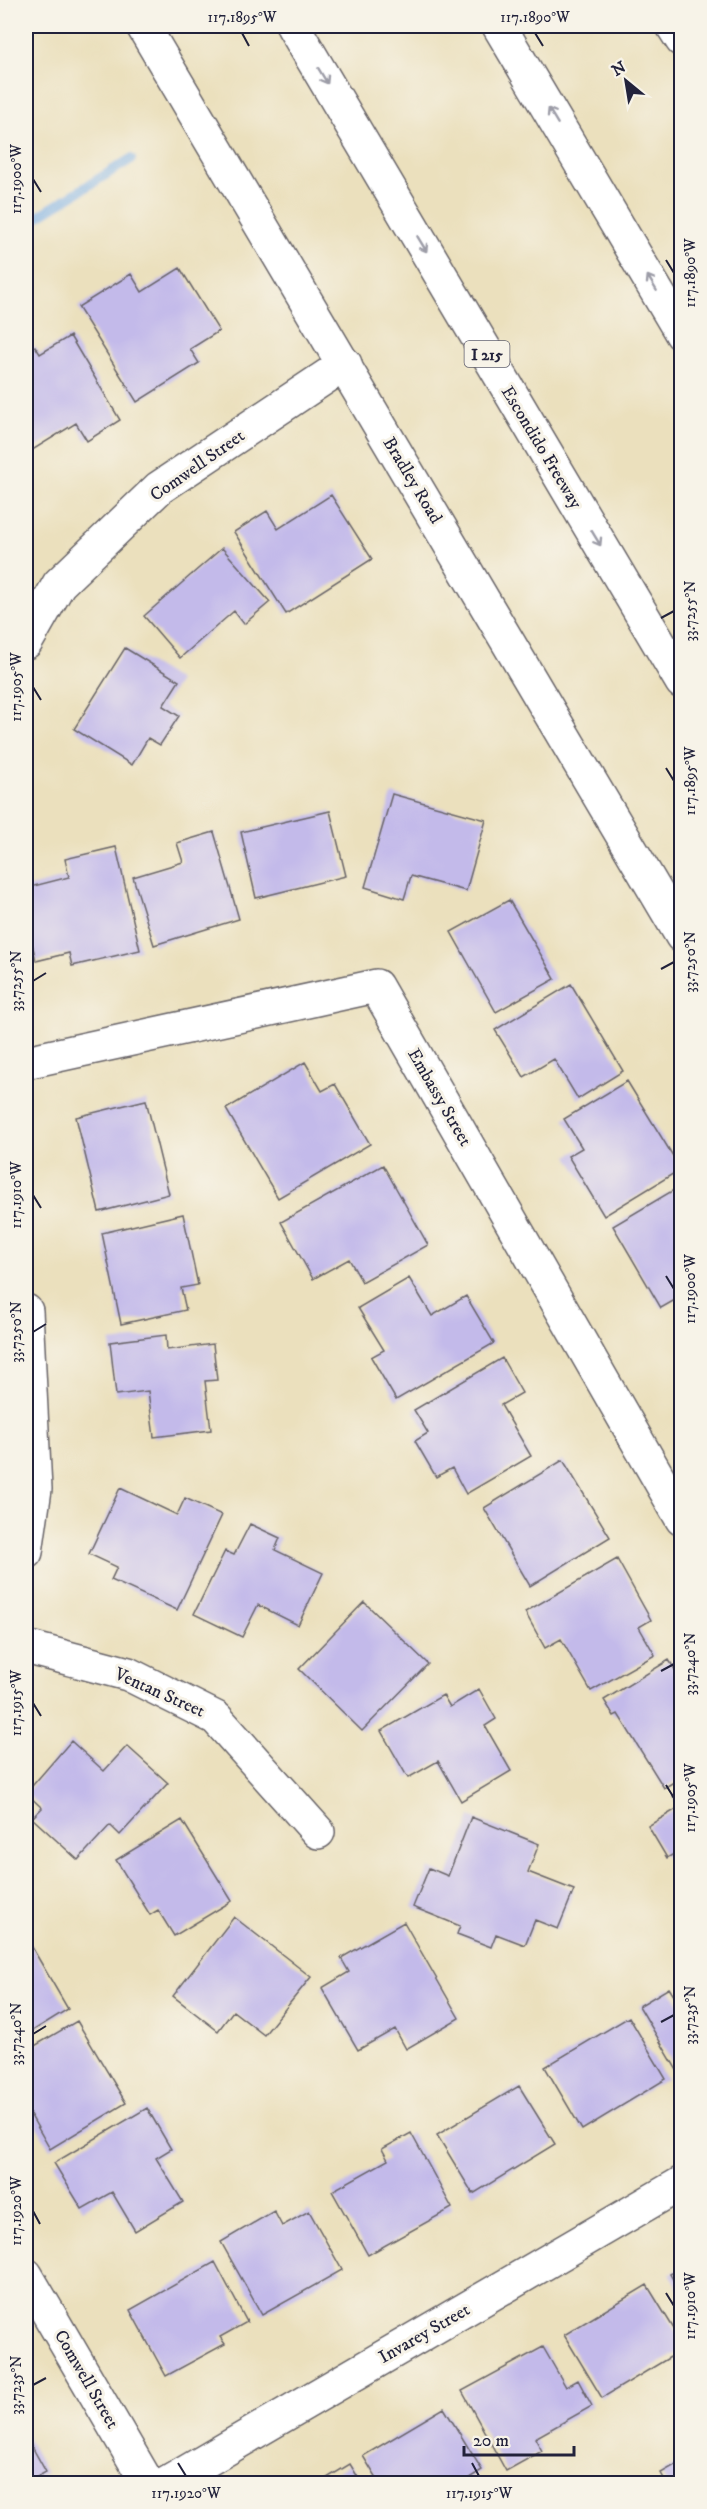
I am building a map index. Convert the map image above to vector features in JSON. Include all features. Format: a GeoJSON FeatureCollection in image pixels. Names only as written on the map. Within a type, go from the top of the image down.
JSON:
{"type":"FeatureCollection","features":[{"type":"Feature","properties":{"kind":"main road","name":"Bradley Road"},"geometry":{"type":"LineString","coordinates":[[143,26],[345,364],[681,936]]}},
{"type":"Feature","properties":{"kind":"main road","name":"Escondido Freeway"},"geometry":{"type":"LineString","coordinates":[[293,26],[681,682]]}},
{"type":"Feature","properties":{"kind":"main road"},"geometry":{"type":"LineString","coordinates":[[500,26],[681,334]]}},
{"type":"Feature","properties":{"kind":"main road"},"geometry":{"type":"LineString","coordinates":[[673,26],[681,40]]}},
{"type":"Feature","properties":{"kind":"main road","name":"Comwell Street"},"geometry":{"type":"LineString","coordinates":[[26,642],[59,584],[159,488],[345,364]]}},
{"type":"Feature","properties":{"kind":"main road","name":"Embassy Street"},"geometry":{"type":"LineString","coordinates":[[26,1062],[376,986],[681,1519]]}},
{"type":"Feature","properties":{"kind":"main road"},"geometry":{"type":"LineString","coordinates":[[26,1311],[35,1489],[26,1552]]}},
{"type":"Feature","properties":{"kind":"main road","name":"Ventan Street"},"geometry":{"type":"LineString","coordinates":[[26,1647],[128,1674],[216,1718],[318,1833]]}},
{"type":"Feature","properties":{"kind":"main road","name":"Invarey Street"},"geometry":{"type":"LineString","coordinates":[[166,2484],[681,2183]]}},
{"type":"Feature","properties":{"kind":"main road","name":"Comwell Street"},"geometry":{"type":"LineString","coordinates":[[26,2275],[148,2484]]}},
{"type":"Feature","properties":{"kind":"building"},"geometry":{"type":"Polygon","coordinates":[[[180,268],[219,331],[190,349],[199,363],[137,402],[78,307],[131,274],[142,292],[180,268]]]}},
{"type":"Feature","properties":{"kind":"building"},"geometry":{"type":"Polygon","coordinates":[[[70,336],[120,420],[87,441],[76,423],[26,454],[26,352],[35,346],[40,354],[70,336]]]}},
{"type":"Feature","properties":{"kind":"building"},"geometry":{"type":"Polygon","coordinates":[[[331,495],[372,559],[286,614],[234,532],[267,511],[278,529],[331,495]]]}},
{"type":"Feature","properties":{"kind":"building"},"geometry":{"type":"Polygon","coordinates":[[[222,548],[270,602],[244,624],[234,611],[180,658],[144,616],[222,548]]]}},
{"type":"Feature","properties":{"kind":"building"},"geometry":{"type":"Polygon","coordinates":[[[125,648],[179,681],[163,706],[179,716],[160,745],[148,738],[132,765],[74,729],[125,648]]]}},
{"type":"Feature","properties":{"kind":"building"},"geometry":{"type":"Polygon","coordinates":[[[392,794],[486,820],[466,891],[411,876],[404,899],[365,887],[392,794]]]}},
{"type":"Feature","properties":{"kind":"building"},"geometry":{"type":"Polygon","coordinates":[[[330,811],[346,876],[256,898],[241,832],[330,811]]]}},
{"type":"Feature","properties":{"kind":"building"},"geometry":{"type":"Polygon","coordinates":[[[214,832],[239,919],[154,945],[133,877],[183,862],[177,843],[214,832]]]}},
{"type":"Feature","properties":{"kind":"building"},"geometry":{"type":"Polygon","coordinates":[[[116,847],[140,950],[72,966],[69,953],[36,961],[26,916],[26,888],[69,877],[65,859],[116,847]]]}},
{"type":"Feature","properties":{"kind":"building"},"geometry":{"type":"Polygon","coordinates":[[[509,900],[555,979],[496,1012],[451,932],[509,900]]]}},
{"type":"Feature","properties":{"kind":"building"},"geometry":{"type":"Polygon","coordinates":[[[571,984],[623,1071],[578,1099],[554,1059],[524,1077],[495,1030],[571,984]]]}},
{"type":"Feature","properties":{"kind":"building"},"geometry":{"type":"Polygon","coordinates":[[[305,1062],[322,1091],[335,1084],[370,1144],[278,1198],[226,1109],[305,1062]]]}},
{"type":"Feature","properties":{"kind":"building"},"geometry":{"type":"Polygon","coordinates":[[[627,1081],[681,1169],[604,1216],[568,1156],[582,1148],[564,1119],[627,1081]]]}},
{"type":"Feature","properties":{"kind":"building"},"geometry":{"type":"Polygon","coordinates":[[[146,1100],[169,1194],[99,1212],[76,1117],[146,1100]]]}},
{"type":"Feature","properties":{"kind":"building"},"geometry":{"type":"Polygon","coordinates":[[[383,1165],[428,1245],[362,1282],[349,1259],[313,1279],[281,1222],[383,1165]]]}},
{"type":"Feature","properties":{"kind":"building"},"geometry":{"type":"Polygon","coordinates":[[[682,1185],[682,1296],[661,1308],[613,1226],[682,1185]]]}},
{"type":"Feature","properties":{"kind":"building"},"geometry":{"type":"Polygon","coordinates":[[[183,1214],[198,1285],[181,1288],[186,1310],[121,1324],[102,1233],[183,1214]]]}},
{"type":"Feature","properties":{"kind":"building"},"geometry":{"type":"Polygon","coordinates":[[[409,1278],[432,1316],[466,1296],[494,1343],[396,1400],[371,1357],[384,1350],[358,1308],[409,1278]]]}},
{"type":"Feature","properties":{"kind":"building"},"geometry":{"type":"Polygon","coordinates":[[[166,1335],[167,1350],[213,1344],[217,1380],[205,1381],[211,1430],[154,1437],[148,1391],[116,1395],[110,1342],[166,1335]]]}},
{"type":"Feature","properties":{"kind":"building"},"geometry":{"type":"Polygon","coordinates":[[[502,1358],[522,1393],[501,1405],[531,1456],[466,1494],[452,1468],[436,1477],[415,1441],[428,1433],[414,1410],[502,1358]]]}},
{"type":"Feature","properties":{"kind":"building"},"geometry":{"type":"Polygon","coordinates":[[[563,1460],[610,1537],[530,1586],[484,1508],[563,1460]]]}},
{"type":"Feature","properties":{"kind":"building"},"geometry":{"type":"Polygon","coordinates":[[[120,1488],[177,1515],[185,1498],[222,1515],[177,1610],[111,1580],[117,1567],[89,1554],[120,1488]]]}},
{"type":"Feature","properties":{"kind":"building"},"geometry":{"type":"Polygon","coordinates":[[[250,1524],[280,1538],[275,1550],[323,1573],[298,1625],[258,1605],[242,1637],[194,1614],[225,1551],[234,1555],[250,1524]]]}},
{"type":"Feature","properties":{"kind":"building"},"geometry":{"type":"Polygon","coordinates":[[[617,1559],[651,1620],[639,1627],[655,1655],[591,1691],[561,1639],[545,1648],[525,1612],[617,1559]]]}},
{"type":"Feature","properties":{"kind":"building"},"geometry":{"type":"Polygon","coordinates":[[[364,1602],[428,1664],[362,1731],[299,1669],[364,1602]]]}},
{"type":"Feature","properties":{"kind":"building"},"geometry":{"type":"Polygon","coordinates":[[[669,1660],[682,1681],[682,1777],[664,1788],[618,1714],[614,1716],[604,1700],[669,1660]]]}},
{"type":"Feature","properties":{"kind":"building"},"geometry":{"type":"Polygon","coordinates":[[[479,1689],[496,1719],[485,1726],[511,1771],[461,1801],[438,1761],[408,1778],[381,1731],[443,1695],[450,1707],[479,1689]]]}},
{"type":"Feature","properties":{"kind":"building"},"geometry":{"type":"Polygon","coordinates":[[[71,1741],[104,1771],[127,1746],[168,1783],[120,1835],[110,1825],[78,1860],[32,1818],[42,1808],[26,1793],[71,1741]]]}},
{"type":"Feature","properties":{"kind":"building"},"geometry":{"type":"Polygon","coordinates":[[[682,1791],[682,1855],[679,1851],[667,1858],[648,1826],[680,1807],[673,1796],[682,1791]]]}},
{"type":"Feature","properties":{"kind":"building"},"geometry":{"type":"Polygon","coordinates":[[[471,1817],[539,1844],[528,1872],[574,1890],[558,1929],[535,1920],[525,1945],[496,1934],[491,1947],[457,1934],[460,1926],[413,1907],[429,1868],[448,1876],[471,1817]]]}},
{"type":"Feature","properties":{"kind":"building"},"geometry":{"type":"Polygon","coordinates":[[[182,1820],[232,1901],[174,1936],[158,1910],[150,1915],[116,1860],[182,1820]]]}},
{"type":"Feature","properties":{"kind":"building"},"geometry":{"type":"Polygon","coordinates":[[[234,1917],[311,1977],[264,2035],[233,2011],[218,2031],[173,1996],[234,1917]]]}},
{"type":"Feature","properties":{"kind":"building"},"geometry":{"type":"Polygon","coordinates":[[[404,1922],[459,2018],[406,2049],[395,2029],[358,2050],[322,1988],[349,1972],[341,1958],[404,1922]]]}},
{"type":"Feature","properties":{"kind":"building"},"geometry":{"type":"Polygon","coordinates":[[[26,1937],[68,2009],[26,2035],[26,1937]]]}},
{"type":"Feature","properties":{"kind":"building"},"geometry":{"type":"Polygon","coordinates":[[[669,1988],[680,2005],[682,2004],[682,2069],[678,2072],[639,2006],[669,1988]]]}},
{"type":"Feature","properties":{"kind":"building"},"geometry":{"type":"Polygon","coordinates":[[[629,2017],[666,2079],[582,2130],[545,2067],[629,2017]]]}},
{"type":"Feature","properties":{"kind":"building"},"geometry":{"type":"Polygon","coordinates":[[[77,2021],[126,2103],[50,2149],[26,2107],[26,2051],[77,2021]]]}},
{"type":"Feature","properties":{"kind":"building"},"geometry":{"type":"Polygon","coordinates":[[[519,2086],[555,2144],[473,2194],[437,2135],[519,2086]]]}},
{"type":"Feature","properties":{"kind":"building"},"geometry":{"type":"Polygon","coordinates":[[[147,2108],[171,2149],[156,2158],[183,2202],[135,2231],[112,2192],[82,2209],[54,2163],[147,2108]]]}},
{"type":"Feature","properties":{"kind":"building"},"geometry":{"type":"Polygon","coordinates":[[[411,2133],[452,2208],[368,2255],[332,2191],[388,2160],[382,2149],[411,2133]]]}},
{"type":"Feature","properties":{"kind":"building"},"geometry":{"type":"Polygon","coordinates":[[[274,2211],[282,2226],[309,2211],[342,2270],[262,2315],[221,2242],[274,2211]]]}},
{"type":"Feature","properties":{"kind":"building"},"geometry":{"type":"Polygon","coordinates":[[[215,2262],[247,2322],[220,2337],[225,2344],[166,2376],[130,2310],[215,2262]]]}},
{"type":"Feature","properties":{"kind":"building"},"geometry":{"type":"Polygon","coordinates":[[[682,2267],[682,2296],[670,2274],[682,2267]]]}},
{"type":"Feature","properties":{"kind":"building"},"geometry":{"type":"Polygon","coordinates":[[[647,2285],[682,2342],[682,2350],[602,2398],[564,2335],[647,2285]]]}},
{"type":"Feature","properties":{"kind":"building"},"geometry":{"type":"Polygon","coordinates":[[[543,2347],[566,2387],[578,2380],[592,2406],[535,2438],[542,2451],[506,2471],[462,2391],[543,2347]]]}},
{"type":"Feature","properties":{"kind":"building"},"geometry":{"type":"Polygon","coordinates":[[[444,2408],[482,2470],[460,2484],[380,2484],[363,2456],[444,2408]]]}},
{"type":"Feature","properties":{"kind":"building"},"geometry":{"type":"Polygon","coordinates":[[[26,2436],[46,2472],[26,2483],[26,2436]]]}},
{"type":"Feature","properties":{"kind":"building"},"geometry":{"type":"Polygon","coordinates":[[[682,2461],[682,2484],[667,2484],[661,2473],[682,2461]]]}},
{"type":"Feature","properties":{"kind":"building"},"geometry":{"type":"Polygon","coordinates":[[[350,2464],[362,2484],[317,2484],[350,2464]]]}},
{"type":"Feature","properties":{"kind":"waterway"},"geometry":{"type":"LineString","coordinates":[[26,224],[131,159]]}}]}
